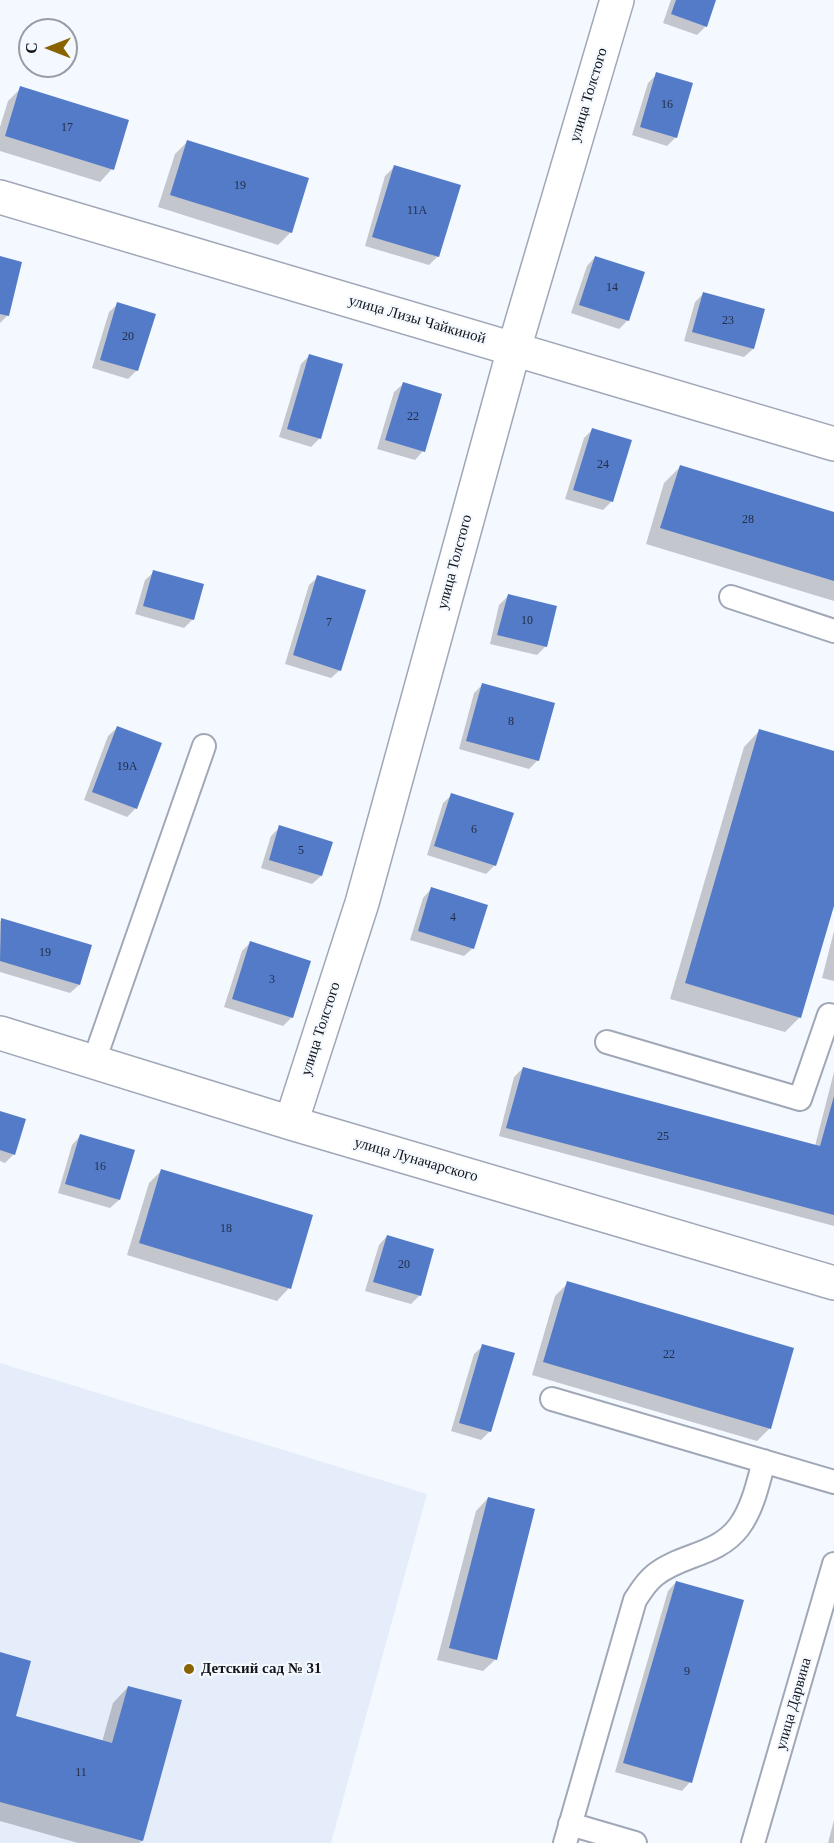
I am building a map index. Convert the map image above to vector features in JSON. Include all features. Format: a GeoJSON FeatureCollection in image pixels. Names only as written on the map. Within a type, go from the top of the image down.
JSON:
{"type":"FeatureCollection","features":[{"type":"Feature","properties":{"kind":"street","name":"улица Толстого"},"geometry":{"type":"LineString","coordinates":[[291,1123],[362,903],[514,349],[617,0]]}},
{"type":"Feature","properties":{"kind":"street","name":"улица Лизы Чайкиной"},"geometry":{"type":"LineString","coordinates":[[0,197],[834,444]]}},
{"type":"Feature","properties":{"kind":"street","name":"улица Луначарского"},"geometry":{"type":"LineString","coordinates":[[0,1033],[291,1123],[834,1283]]}},
{"type":"Feature","properties":{"kind":"lane"},"geometry":{"type":"LineString","coordinates":[[731,597],[834,631]]}},
{"type":"Feature","properties":{"kind":"lane"},"geometry":{"type":"LineString","coordinates":[[94,1061],[204,746]]}},
{"type":"Feature","properties":{"kind":"lane"},"geometry":{"type":"LineString","coordinates":[[607,1042],[800,1099],[829,1015],[834,1016]]}},
{"type":"Feature","properties":{"kind":"lane"},"geometry":{"type":"LineString","coordinates":[[552,1399],[834,1482]]}},
{"type":"Feature","properties":{"kind":"lane"},"geometry":{"type":"LineString","coordinates":[[635,1843],[567,1834],[635,1600],[645,1584],[656,1574],[676,1563],[700,1555],[725,1541],[740,1526],[752,1502],[764,1461]]}},
{"type":"Feature","properties":{"kind":"lane","name":"улица Дарвина"},"geometry":{"type":"LineString","coordinates":[[753,1843],[834,1564]]}},
{"type":"Feature","properties":{"kind":"shaded area","name":"Детский сад № 31"},"geometry":{"type":"Polygon","coordinates":[[[0,1363],[427,1494],[331,1843],[0,1843],[0,1363]]]}},
{"type":"Feature","properties":{"kind":"building"},"geometry":{"type":"Polygon","coordinates":[[[676,0],[716,0],[707,27],[671,14],[676,0]]]}},
{"type":"Feature","properties":{"kind":"building"},"geometry":{"type":"Polygon","coordinates":[[[656,72],[693,83],[677,138],[640,127],[656,72]]]}},
{"type":"Feature","properties":{"kind":"building"},"geometry":{"type":"Polygon","coordinates":[[[20,86],[129,120],[114,170],[5,136],[20,86]]]}},
{"type":"Feature","properties":{"kind":"building"},"geometry":{"type":"Polygon","coordinates":[[[187,140],[309,178],[292,233],[170,195],[187,140]]]}},
{"type":"Feature","properties":{"kind":"building"},"geometry":{"type":"Polygon","coordinates":[[[394,165],[461,185],[439,257],[372,237],[394,165]]]}},
{"type":"Feature","properties":{"kind":"building"},"geometry":{"type":"Polygon","coordinates":[[[0,256],[22,262],[9,316],[0,314],[0,256]]]}},
{"type":"Feature","properties":{"kind":"building"},"geometry":{"type":"Polygon","coordinates":[[[595,256],[645,272],[629,321],[579,305],[595,256]]]}},
{"type":"Feature","properties":{"kind":"building"},"geometry":{"type":"Polygon","coordinates":[[[703,292],[765,309],[754,349],[692,332],[703,292]]]}},
{"type":"Feature","properties":{"kind":"building"},"geometry":{"type":"Polygon","coordinates":[[[117,302],[156,314],[138,371],[100,360],[117,302]]]}},
{"type":"Feature","properties":{"kind":"building"},"geometry":{"type":"Polygon","coordinates":[[[309,354],[343,364],[321,439],[287,429],[309,354]]]}},
{"type":"Feature","properties":{"kind":"building"},"geometry":{"type":"Polygon","coordinates":[[[403,382],[442,394],[425,452],[385,440],[403,382]]]}},
{"type":"Feature","properties":{"kind":"building"},"geometry":{"type":"Polygon","coordinates":[[[592,428],[632,440],[613,502],[573,490],[592,428]]]}},
{"type":"Feature","properties":{"kind":"building"},"geometry":{"type":"Polygon","coordinates":[[[680,465],[834,512],[834,581],[660,528],[680,465]]]}},
{"type":"Feature","properties":{"kind":"building"},"geometry":{"type":"Polygon","coordinates":[[[153,570],[204,584],[194,620],[143,606],[153,570]]]}},
{"type":"Feature","properties":{"kind":"building"},"geometry":{"type":"Polygon","coordinates":[[[317,575],[366,590],[341,671],[293,655],[317,575]]]}},
{"type":"Feature","properties":{"kind":"building"},"geometry":{"type":"Polygon","coordinates":[[[508,594],[557,606],[547,647],[497,635],[508,594]]]}},
{"type":"Feature","properties":{"kind":"building"},"geometry":{"type":"Polygon","coordinates":[[[482,683],[555,703],[539,761],[466,741],[482,683]]]}},
{"type":"Feature","properties":{"kind":"building"},"geometry":{"type":"Polygon","coordinates":[[[117,726],[162,743],[137,809],[92,792],[117,726]]]}},
{"type":"Feature","properties":{"kind":"building"},"geometry":{"type":"Polygon","coordinates":[[[759,729],[834,751],[834,906],[801,1018],[685,983],[759,729]]]}},
{"type":"Feature","properties":{"kind":"building"},"geometry":{"type":"Polygon","coordinates":[[[451,793],[514,813],[496,866],[434,846],[451,793]]]}},
{"type":"Feature","properties":{"kind":"building"},"geometry":{"type":"Polygon","coordinates":[[[279,825],[333,842],[322,876],[269,860],[279,825]]]}},
{"type":"Feature","properties":{"kind":"building"},"geometry":{"type":"Polygon","coordinates":[[[431,887],[488,905],[474,949],[418,931],[431,887]]]}},
{"type":"Feature","properties":{"kind":"building"},"geometry":{"type":"Polygon","coordinates":[[[1,918],[92,945],[80,985],[0,961],[1,918]]]}},
{"type":"Feature","properties":{"kind":"building"},"geometry":{"type":"Polygon","coordinates":[[[250,941],[311,961],[293,1018],[232,999],[250,941]]]}},
{"type":"Feature","properties":{"kind":"building"},"geometry":{"type":"Polygon","coordinates":[[[523,1067],[820,1146],[834,1096],[834,1215],[506,1128],[523,1067]]]}},
{"type":"Feature","properties":{"kind":"building"},"geometry":{"type":"Polygon","coordinates":[[[0,1111],[26,1119],[15,1155],[0,1150],[0,1111]]]}},
{"type":"Feature","properties":{"kind":"building"},"geometry":{"type":"Polygon","coordinates":[[[80,1134],[135,1150],[120,1200],[65,1184],[80,1134]]]}},
{"type":"Feature","properties":{"kind":"building"},"geometry":{"type":"Polygon","coordinates":[[[161,1169],[313,1215],[291,1289],[139,1243],[161,1169]]]}},
{"type":"Feature","properties":{"kind":"building"},"geometry":{"type":"Polygon","coordinates":[[[387,1235],[434,1249],[421,1296],[373,1282],[387,1235]]]}},
{"type":"Feature","properties":{"kind":"building"},"geometry":{"type":"Polygon","coordinates":[[[567,1281],[794,1348],[771,1429],[543,1362],[567,1281]]]}},
{"type":"Feature","properties":{"kind":"building"},"geometry":{"type":"Polygon","coordinates":[[[482,1344],[515,1353],[491,1432],[459,1423],[482,1344]]]}},
{"type":"Feature","properties":{"kind":"building"},"geometry":{"type":"Polygon","coordinates":[[[488,1497],[535,1509],[497,1660],[449,1648],[488,1497]]]}},
{"type":"Feature","properties":{"kind":"building"},"geometry":{"type":"Polygon","coordinates":[[[676,1581],[744,1600],[692,1783],[623,1763],[676,1581]]]}},
{"type":"Feature","properties":{"kind":"building"},"geometry":{"type":"Polygon","coordinates":[[[0,1652],[31,1661],[16,1716],[112,1743],[128,1686],[182,1700],[143,1841],[0,1802],[0,1652]]]}},
{"type":"Feature","properties":{"kind":"place","name":"Детский сад № 31"},"geometry":{"type":"Point","coordinates":[189,1669]}}]}
